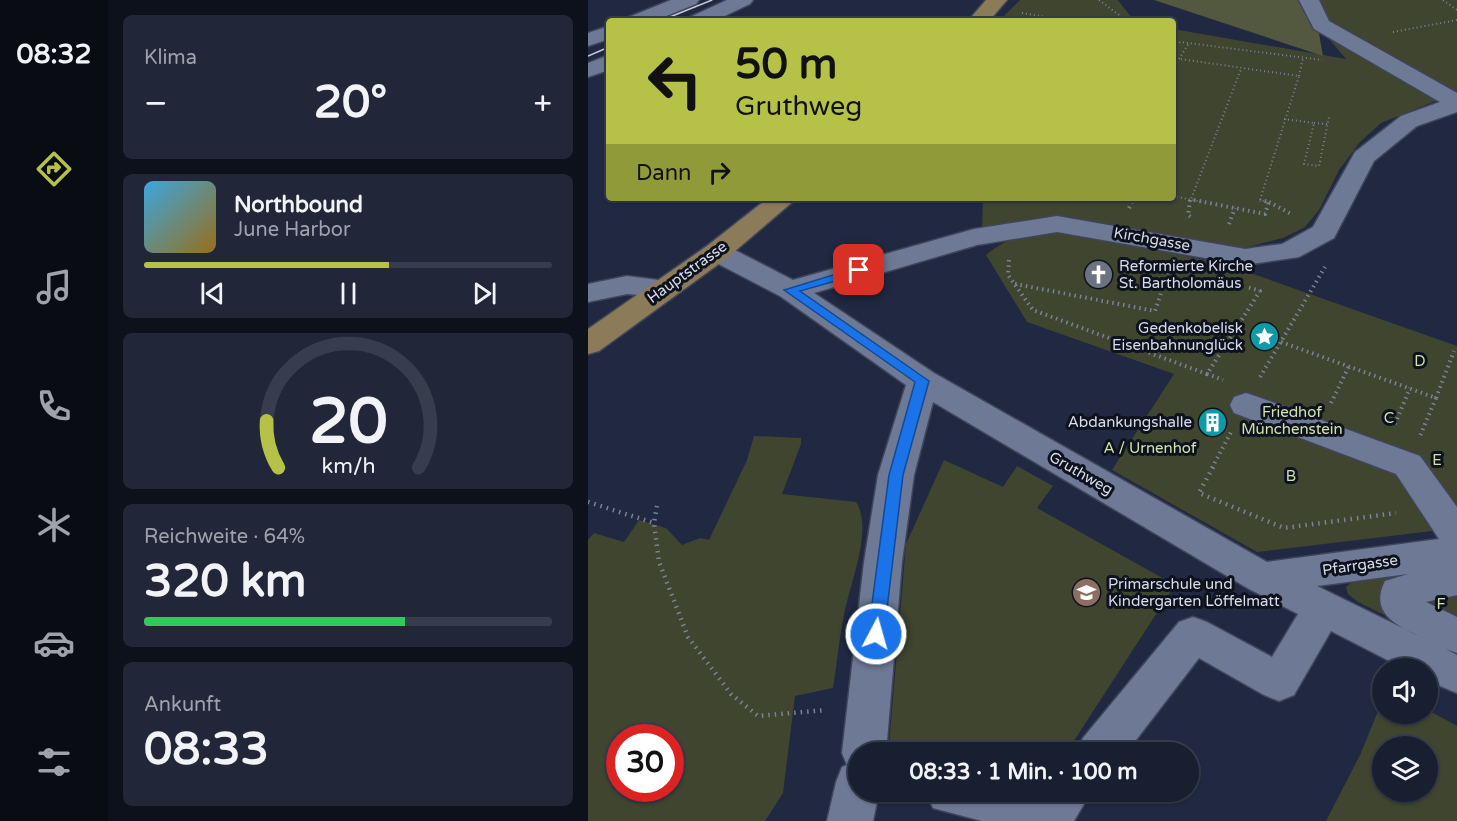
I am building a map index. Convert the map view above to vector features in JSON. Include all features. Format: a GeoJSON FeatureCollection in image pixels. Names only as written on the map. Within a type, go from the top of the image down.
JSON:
{"type":"FeatureCollection","features":[{"type":"Feature","properties":{"kind":"main road"},"geometry":{"type":"LineString","coordinates":[[983,18],[1004,5]]}},
{"type":"Feature","properties":{"kind":"main road","name":"Hauptstrasse"},"geometry":{"type":"LineString","coordinates":[[588,344],[717,252],[780,201]]}},
{"type":"Feature","properties":{"kind":"street"},"geometry":{"type":"LineString","coordinates":[[643,18],[688,0]]}},
{"type":"Feature","properties":{"kind":"street"},"geometry":{"type":"LineString","coordinates":[[704,18],[743,0]]}},
{"type":"Feature","properties":{"kind":"street"},"geometry":{"type":"LineString","coordinates":[[1309,0],[1321,25],[1457,103]]}},
{"type":"Feature","properties":{"kind":"street"},"geometry":{"type":"LineString","coordinates":[[588,40],[606,33]]}},
{"type":"Feature","properties":{"kind":"street"},"geometry":{"type":"LineString","coordinates":[[589,70],[606,63]]}},
{"type":"Feature","properties":{"kind":"street"},"geometry":{"type":"LineString","coordinates":[[1324,232],[1364,157],[1409,121],[1457,103]]}},
{"type":"Feature","properties":{"kind":"street","name":"Kirchgasse"},"geometry":{"type":"LineString","coordinates":[[790,290],[974,237],[1057,224],[1245,257],[1289,251],[1324,232]]}},
{"type":"Feature","properties":{"kind":"street","name":"Gruthweg"},"geometry":{"type":"LineString","coordinates":[[717,252],[790,290],[922,381],[1263,578],[1457,675]]}},
{"type":"Feature","properties":{"kind":"street"},"geometry":{"type":"LineString","coordinates":[[588,293],[627,285],[664,288]]}},
{"type":"Feature","properties":{"kind":"street"},"geometry":{"type":"LineString","coordinates":[[865,742],[883,562],[896,475],[922,381]]}},
{"type":"Feature","properties":{"kind":"street"},"geometry":{"type":"LineString","coordinates":[[1249,397],[1318,431],[1395,460],[1435,504],[1457,536]]}},
{"type":"Feature","properties":{"kind":"street","name":"Pfarrgasse"},"geometry":{"type":"LineString","coordinates":[[1263,578],[1457,552]]}},
{"type":"Feature","properties":{"kind":"street"},"geometry":{"type":"LineString","coordinates":[[1457,579],[1399,592],[1403,609],[1457,636]]}},
{"type":"Feature","properties":{"kind":"street"},"geometry":{"type":"LineString","coordinates":[[1108,742],[1193,634],[1279,682],[1323,608]]}},
{"type":"Feature","properties":{"kind":"street"},"geometry":{"type":"LineString","coordinates":[[850,821],[854,802]]}},
{"type":"Feature","properties":{"kind":"street"},"geometry":{"type":"LineString","coordinates":[[998,802],[1052,813],[1060,802]]}},
{"type":"Feature","properties":{"kind":"path"},"geometry":{"type":"LineString","coordinates":[[1099,0],[1123,18]]}},
{"type":"Feature","properties":{"kind":"path"},"geometry":{"type":"LineString","coordinates":[[1443,0],[1457,10]]}},
{"type":"Feature","properties":{"kind":"path"},"geometry":{"type":"LineString","coordinates":[[1004,5],[1058,18]]}},
{"type":"Feature","properties":{"kind":"path"},"geometry":{"type":"LineString","coordinates":[[1395,32],[1457,20]]}},
{"type":"Feature","properties":{"kind":"path"},"geometry":{"type":"LineString","coordinates":[[1176,46],[1180,42],[1325,60]]}},
{"type":"Feature","properties":{"kind":"path"},"geometry":{"type":"LineString","coordinates":[[1179,58],[1189,43]]}},
{"type":"Feature","properties":{"kind":"path"},"geometry":{"type":"LineString","coordinates":[[1176,58],[1299,76]]}},
{"type":"Feature","properties":{"kind":"path"},"geometry":{"type":"LineString","coordinates":[[1176,197],[1265,214],[1269,202],[1260,200],[1303,58]]}},
{"type":"Feature","properties":{"kind":"path"},"geometry":{"type":"LineString","coordinates":[[1190,199],[1241,69]]}},
{"type":"Feature","properties":{"kind":"path"},"geometry":{"type":"LineString","coordinates":[[1314,123],[1304,164],[1319,166],[1329,117]]}},
{"type":"Feature","properties":{"kind":"path"},"geometry":{"type":"LineString","coordinates":[[1284,119],[1327,124]]}},
{"type":"Feature","properties":{"kind":"path"},"geometry":{"type":"LineString","coordinates":[[1324,232],[1341,240],[1249,397],[1199,493],[1284,528],[1435,504]]}},
{"type":"Feature","properties":{"kind":"path"},"geometry":{"type":"LineString","coordinates":[[1000,260],[1009,260],[1016,254]]}},
{"type":"Feature","properties":{"kind":"path"},"geometry":{"type":"LineString","coordinates":[[1009,260],[1008,275],[1033,310],[1207,374],[1249,397]]}},
{"type":"Feature","properties":{"kind":"path"},"geometry":{"type":"LineString","coordinates":[[1014,283],[1155,311],[1166,280]]}},
{"type":"Feature","properties":{"kind":"path"},"geometry":{"type":"LineString","coordinates":[[1207,374],[1260,291],[1237,284]]}},
{"type":"Feature","properties":{"kind":"path"},"geometry":{"type":"LineString","coordinates":[[1281,342],[1436,398]]}},
{"type":"Feature","properties":{"kind":"path"},"geometry":{"type":"LineString","coordinates":[[1395,460],[1436,398],[1454,351]]}},
{"type":"Feature","properties":{"kind":"path"},"geometry":{"type":"LineString","coordinates":[[1318,431],[1349,366]]}},
{"type":"Feature","properties":{"kind":"path"},"geometry":{"type":"LineString","coordinates":[[1395,460],[1410,388]]}},
{"type":"Feature","properties":{"kind":"path"},"geometry":{"type":"LineString","coordinates":[[588,502],[654,523]]}},
{"type":"Feature","properties":{"kind":"path"},"geometry":{"type":"LineString","coordinates":[[657,506],[654,523],[660,562],[688,637],[731,694],[758,716],[869,706]]}},
{"type":"Feature","properties":{"kind":"green space"},"geometry":{"type":"Polygon","coordinates":[[[1020,0],[1118,0],[1132,18],[1006,18],[1003,17],[1020,0]]]}},
{"type":"Feature","properties":{"kind":"green space"},"geometry":{"type":"Polygon","coordinates":[[[1154,0],[1305,0],[1318,28],[1323,56],[1154,0]]]}},
{"type":"Feature","properties":{"kind":"green space"},"geometry":{"type":"Polygon","coordinates":[[[1296,0],[1457,0],[1457,92],[1381,123],[1360,142],[1339,170],[1319,210],[1305,227],[1283,238],[1240,249],[1052,217],[982,229],[983,201],[1176,201],[1176,30],[1346,59],[1296,0]]]}},
{"type":"Feature","properties":{"kind":"green space","name":"Friedhof Münchenstein"},"geometry":{"type":"Polygon","coordinates":[[[1066,232],[1225,264],[1457,346],[1457,528],[1257,552],[1112,470],[1174,374],[1027,322],[986,255],[1004,243],[1023,236],[1066,232]]]}},
{"type":"Feature","properties":{"kind":"green space"},"geometry":{"type":"Polygon","coordinates":[[[754,436],[801,438],[801,444],[782,494],[856,502],[861,513],[859,557],[844,615],[833,688],[795,696],[783,793],[765,821],[588,821],[588,540],[594,533],[624,542],[639,520],[666,528],[682,545],[700,538],[709,540],[747,460],[754,436]]]}},
{"type":"Feature","properties":{"kind":"green space"},"geometry":{"type":"Polygon","coordinates":[[[944,460],[1003,487],[1017,466],[1053,486],[1037,508],[1175,585],[1073,742],[889,742],[906,544],[944,460]]]}},
{"type":"Feature","properties":{"kind":"green space","name":"F"},"geometry":{"type":"Polygon","coordinates":[[[1457,568],[1457,651],[1358,602],[1348,594],[1346,587],[1352,582],[1457,568]]]}},
{"type":"Feature","properties":{"kind":"green space"},"geometry":{"type":"Polygon","coordinates":[[[1438,716],[1457,726],[1457,821],[1326,821],[1360,755],[1373,724],[1438,724],[1438,716]]]}},
{"type":"Feature","properties":{"kind":"tram line"},"geometry":{"type":"LineString","coordinates":[[667,18],[712,0]]}},
{"type":"Feature","properties":{"kind":"tram line"},"geometry":{"type":"LineString","coordinates":[[588,56],[606,48]]}},
{"type":"Feature","properties":{"kind":"place","name":"Reformierte Kirche St. Bartholomäus"},"geometry":{"type":"Point","coordinates":[1098,275]}},
{"type":"Feature","properties":{"kind":"place","name":"Gedenkobelisk Eisenbahnunglück"},"geometry":{"type":"Point","coordinates":[1264,337]}},
{"type":"Feature","properties":{"kind":"place","name":"Abdankungshalle"},"geometry":{"type":"Point","coordinates":[1213,422]}},
{"type":"Feature","properties":{"kind":"place","name":"Primarschule und Kindergarten Löffelmatt"},"geometry":{"type":"Point","coordinates":[1087,593]}},
{"type":"Feature","properties":{"kind":"route"},"geometry":{"type":"LineString","coordinates":[[859,270],[790,290],[922,381],[896,475],[883,562],[876,634]]}},
{"type":"Feature","properties":{"kind":"park label","name":"D"},"geometry":{"type":"Point","coordinates":[1420,361]}},
{"type":"Feature","properties":{"kind":"park label","name":"C"},"geometry":{"type":"Point","coordinates":[1389,418]}},
{"type":"Feature","properties":{"kind":"park label","name":"A / Urnenhof"},"geometry":{"type":"Point","coordinates":[1150,448]}},
{"type":"Feature","properties":{"kind":"park label","name":"E"},"geometry":{"type":"Point","coordinates":[1437,460]}},
{"type":"Feature","properties":{"kind":"park label","name":"B"},"geometry":{"type":"Point","coordinates":[1291,476]}}]}
